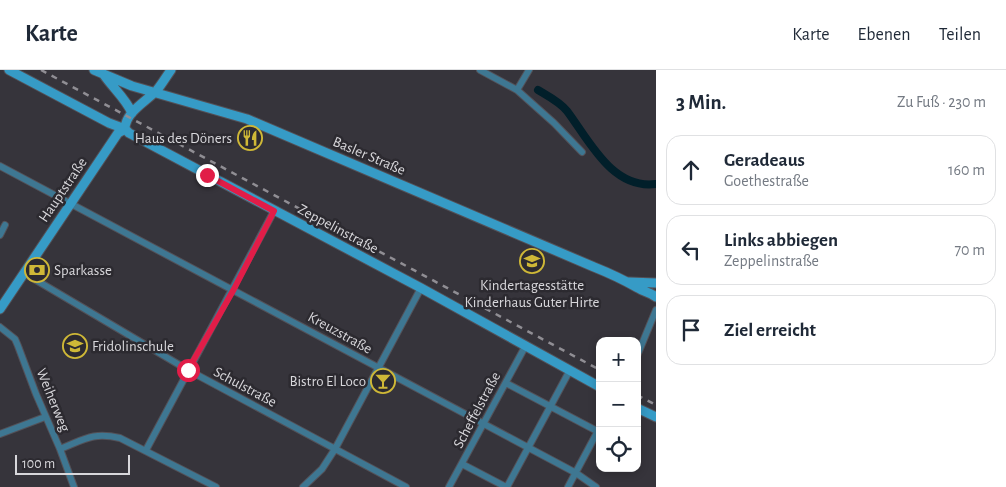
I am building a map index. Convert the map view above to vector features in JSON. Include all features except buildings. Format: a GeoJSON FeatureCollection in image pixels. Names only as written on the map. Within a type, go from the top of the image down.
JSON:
{"type":"FeatureCollection","features":[{"type":"Feature","properties":{"kind":"main road","name":"Zeppelinstraße"},"geometry":{"type":"LineString","coordinates":[[9,70],[109,123],[125,129],[138,138],[421,288],[596,384]]}},
{"type":"Feature","properties":{"kind":"main road","name":"Basler Straße"},"geometry":{"type":"LineString","coordinates":[[94,70],[153,93],[247,119],[629,282],[638,288],[651,292],[656,297]]}},
{"type":"Feature","properties":{"kind":"main road","name":"Hauptstraße"},"geometry":{"type":"LineString","coordinates":[[0,309],[118,133],[125,129],[125,124],[132,113],[153,93],[171,70]]}},
{"type":"Feature","properties":{"kind":"main road"},"geometry":{"type":"LineString","coordinates":[[104,74],[114,89],[128,103],[132,113]]}},
{"type":"Feature","properties":{"kind":"main road","name":"Basler Straße"},"geometry":{"type":"LineString","coordinates":[[629,282],[656,284],[654,291],[656,297]]}},
{"type":"Feature","properties":{"kind":"main road"},"geometry":{"type":"LineString","coordinates":[[641,410],[656,417]]}},
{"type":"Feature","properties":{"kind":"street"},"geometry":{"type":"LineString","coordinates":[[480,70],[517,90],[554,123],[582,152]]}},
{"type":"Feature","properties":{"kind":"street"},"geometry":{"type":"LineString","coordinates":[[517,90],[530,70]]}},
{"type":"Feature","properties":{"kind":"street","name":"Kreuzstraße"},"geometry":{"type":"LineString","coordinates":[[0,166],[234,289],[576,473],[596,487]]}},
{"type":"Feature","properties":{"kind":"street"},"geometry":{"type":"LineString","coordinates":[[146,450],[188,370],[234,289],[274,211]]}},
{"type":"Feature","properties":{"kind":"street"},"geometry":{"type":"LineString","coordinates":[[0,236],[6,225]]}},
{"type":"Feature","properties":{"kind":"street","name":"Schulstraße"},"geometry":{"type":"LineString","coordinates":[[24,273],[188,370],[406,487]]}},
{"type":"Feature","properties":{"kind":"street"},"geometry":{"type":"LineString","coordinates":[[303,487],[322,468],[334,449],[421,288]]}},
{"type":"Feature","properties":{"kind":"street"},"geometry":{"type":"LineString","coordinates":[[641,346],[656,310]]}},
{"type":"Feature","properties":{"kind":"street","name":"Weiherweg"},"geometry":{"type":"LineString","coordinates":[[0,327],[15,339],[74,487]]}},
{"type":"Feature","properties":{"kind":"street","name":"Scheffelstraße"},"geometry":{"type":"LineString","coordinates":[[449,487],[526,345]]}},
{"type":"Feature","properties":{"kind":"street"},"geometry":{"type":"LineString","coordinates":[[462,464],[507,487],[570,370]]}},
{"type":"Feature","properties":{"kind":"street"},"geometry":{"type":"LineString","coordinates":[[506,382],[550,407],[596,428]]}},
{"type":"Feature","properties":{"kind":"street"},"geometry":{"type":"LineString","coordinates":[[0,434],[45,417]]}},
{"type":"Feature","properties":{"kind":"street"},"geometry":{"type":"LineString","coordinates":[[568,487],[596,433]]}},
{"type":"Feature","properties":{"kind":"street"},"geometry":{"type":"LineString","coordinates":[[60,449],[93,436],[104,434],[120,438],[146,450],[216,487]]}},
{"type":"Feature","properties":{"kind":"waterway"},"geometry":{"type":"LineString","coordinates":[[538,90],[554,99],[567,111],[603,161],[614,171],[640,184],[656,184]]}},
{"type":"Feature","properties":{"kind":"railway"},"geometry":{"type":"LineString","coordinates":[[41,70],[596,368]]}},
{"type":"Feature","properties":{"kind":"railway"},"geometry":{"type":"LineString","coordinates":[[641,397],[656,405]]}},
{"type":"Feature","properties":{"kind":"place","name":"Haus des Döners"},"geometry":{"type":"Point","coordinates":[250,138]}},
{"type":"Feature","properties":{"kind":"place","name":"Kindertagesstätte Kinderhaus Guter Hirte"},"geometry":{"type":"Point","coordinates":[532,261]}},
{"type":"Feature","properties":{"kind":"place","name":"Sparkasse"},"geometry":{"type":"Point","coordinates":[37,270]}},
{"type":"Feature","properties":{"kind":"place","name":"Fridolinschule"},"geometry":{"type":"Point","coordinates":[75,346]}},
{"type":"Feature","properties":{"kind":"place","name":"Bistro El Loco"},"geometry":{"type":"Point","coordinates":[383,381]}},
{"type":"Feature","properties":{"kind":"route"},"geometry":{"type":"LineString","coordinates":[[188,370],[234,289],[274,211],[207,175]]}}]}
